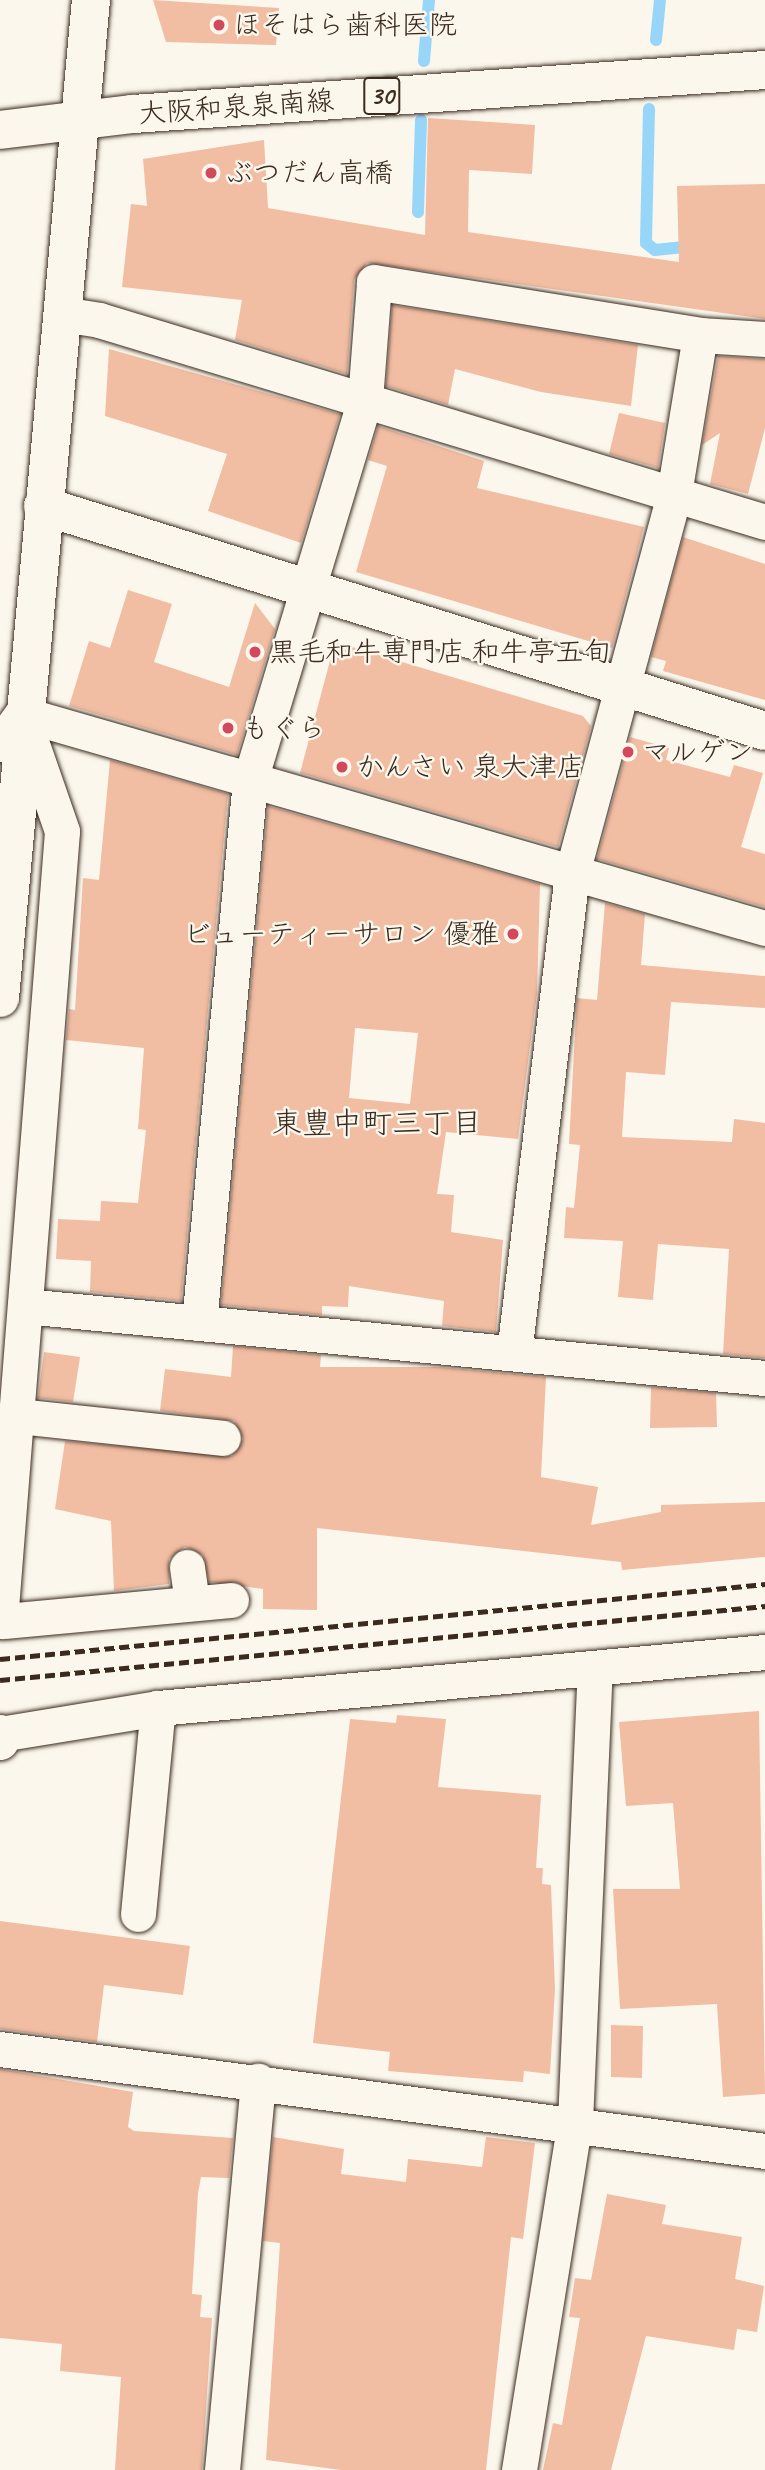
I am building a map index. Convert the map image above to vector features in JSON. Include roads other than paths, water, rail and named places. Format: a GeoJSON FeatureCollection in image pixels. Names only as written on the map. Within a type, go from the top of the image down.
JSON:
{"type":"FeatureCollection","features":[{"type":"Feature","properties":{"kind":"street"},"geometry":{"type":"LineString","coordinates":[[0,998],[12,860],[11,729],[43,506],[62,314],[75,120],[91,0]]}},
{"type":"Feature","properties":{"kind":"street","name":"大阪和泉泉南線"},"geometry":{"type":"LineString","coordinates":[[0,130],[75,120],[765,69]]}},
{"type":"Feature","properties":{"kind":"street"},"geometry":{"type":"LineString","coordinates":[[199,1323],[250,780],[304,590],[365,400],[374,282],[700,335],[765,339]]}},
{"type":"Feature","properties":{"kind":"street"},"geometry":{"type":"LineString","coordinates":[[62,314],[99,320],[765,522]]}},
{"type":"Feature","properties":{"kind":"street"},"geometry":{"type":"LineString","coordinates":[[514,1353],[572,873],[674,494],[700,335]]}},
{"type":"Feature","properties":{"kind":"street"},"geometry":{"type":"LineString","coordinates":[[43,506],[304,590],[765,732]]}},
{"type":"Feature","properties":{"kind":"street"},"geometry":{"type":"LineString","coordinates":[[11,729],[250,780],[765,928]]}},
{"type":"Feature","properties":{"kind":"street"},"geometry":{"type":"LineString","coordinates":[[11,729],[62,831],[2,1621],[231,1600]]}},
{"type":"Feature","properties":{"kind":"street"},"geometry":{"type":"LineString","coordinates":[[25,1306],[765,1377]]}},
{"type":"Feature","properties":{"kind":"street"},"geometry":{"type":"LineString","coordinates":[[18,1416],[223,1438]]}},
{"type":"Feature","properties":{"kind":"street"},"geometry":{"type":"LineString","coordinates":[[187,1567],[192,1604]]}},
{"type":"Feature","properties":{"kind":"street"},"geometry":{"type":"LineString","coordinates":[[0,1741],[0,1734],[158,1708],[765,1653]]}},
{"type":"Feature","properties":{"kind":"street"},"geometry":{"type":"LineString","coordinates":[[519,2470],[575,2122],[595,1670]]}},
{"type":"Feature","properties":{"kind":"street"},"geometry":{"type":"LineString","coordinates":[[138,1914],[158,1708]]}},
{"type":"Feature","properties":{"kind":"street"},"geometry":{"type":"LineString","coordinates":[[0,2049],[575,2122],[765,2151]]}},
{"type":"Feature","properties":{"kind":"street"},"geometry":{"type":"LineString","coordinates":[[222,2470],[258,2081]]}},
{"type":"Feature","properties":{"kind":"waterway"},"geometry":{"type":"LineString","coordinates":[[424,61],[429,0]]}},
{"type":"Feature","properties":{"kind":"waterway"},"geometry":{"type":"LineString","coordinates":[[656,40],[660,0]]}},
{"type":"Feature","properties":{"kind":"waterway"},"geometry":{"type":"LineString","coordinates":[[649,109],[646,243],[655,250],[694,246]]}},
{"type":"Feature","properties":{"kind":"waterway"},"geometry":{"type":"LineString","coordinates":[[418,212],[421,120]]}},
{"type":"Feature","properties":{"kind":"railway"},"geometry":{"type":"LineString","coordinates":[[0,1659],[765,1584]]}},
{"type":"Feature","properties":{"kind":"railway"},"geometry":{"type":"LineString","coordinates":[[0,1680],[765,1606]]}},
{"type":"Feature","properties":{"kind":"place","name":"ほそはら歯科医院"},"geometry":{"type":"Point","coordinates":[219,25]}},
{"type":"Feature","properties":{"kind":"place","name":"ぶつだん高橋"},"geometry":{"type":"Point","coordinates":[211,173]}},
{"type":"Feature","properties":{"kind":"place","name":"黒毛和牛専門店 和牛亭五旬"},"geometry":{"type":"Point","coordinates":[255,652]}},
{"type":"Feature","properties":{"kind":"place","name":"もぐら"},"geometry":{"type":"Point","coordinates":[228,728]}},
{"type":"Feature","properties":{"kind":"place","name":"マルゲン"},"geometry":{"type":"Point","coordinates":[628,752]}},
{"type":"Feature","properties":{"kind":"place","name":"かんさい 泉大津店"},"geometry":{"type":"Point","coordinates":[342,767]}},
{"type":"Feature","properties":{"kind":"place","name":"ビューティーサロン 優雅"},"geometry":{"type":"Point","coordinates":[513,934]}},
{"type":"Feature","properties":{"kind":"district","name":"東豊中町三丁目"},"geometry":{"type":"Point","coordinates":[377,1123]}}]}
